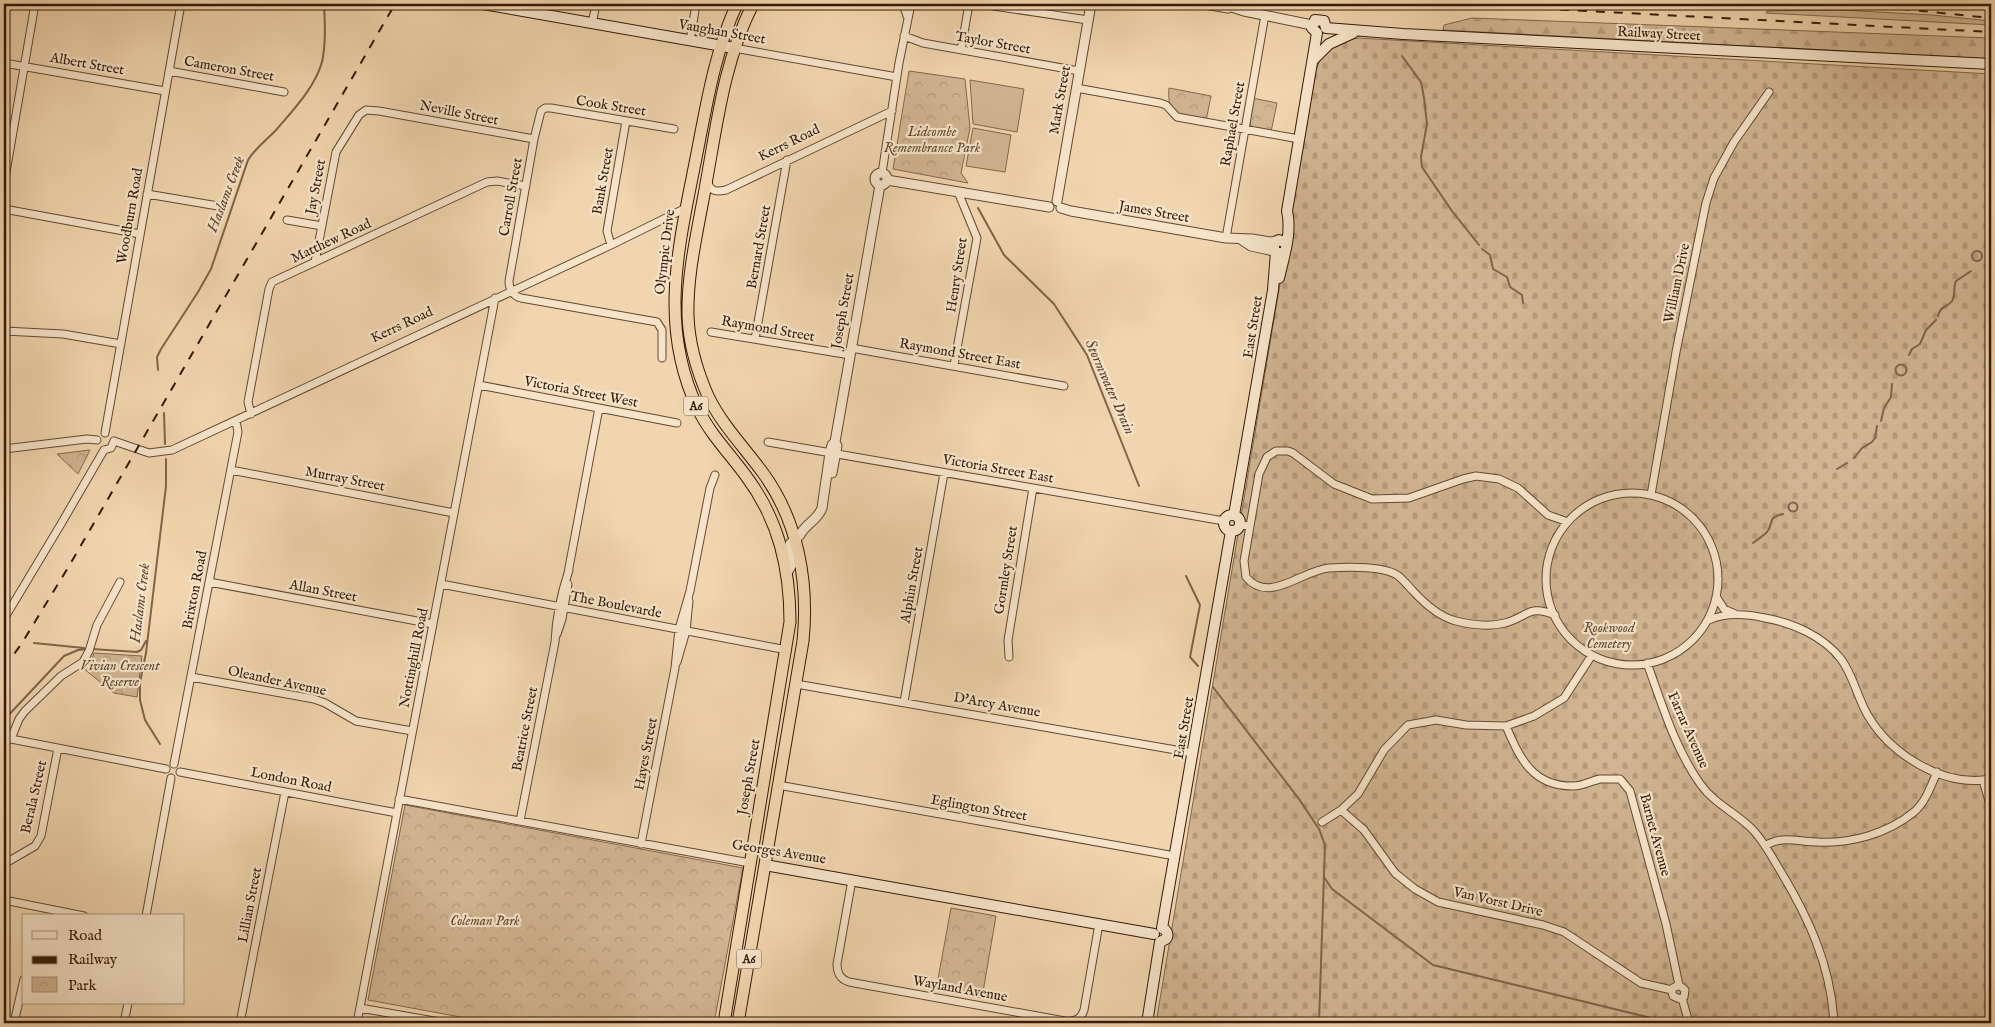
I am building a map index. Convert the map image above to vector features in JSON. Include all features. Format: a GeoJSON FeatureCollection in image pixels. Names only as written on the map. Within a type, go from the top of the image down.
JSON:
{"type":"FeatureCollection","features":[{"type":"Feature","properties":{"kind":"highway","name":"Olympic Drive"},"geometry":{"type":"LineString","coordinates":[[737,4],[721,46],[708,95],[686,208],[675,273],[675,331],[692,397],[706,423],[746,476],[767,510],[779,539],[787,572]]}},
{"type":"Feature","properties":{"kind":"highway","name":"Olympic Drive"},"geometry":{"type":"LineString","coordinates":[[753,4],[734,48],[726,74],[692,262],[688,302],[690,332],[694,356],[715,409],[729,431],[768,480],[798,537]]}},
{"type":"Feature","properties":{"kind":"highway"},"geometry":{"type":"LineString","coordinates":[[686,208],[701,211]]}},
{"type":"Feature","properties":{"kind":"highway","name":"A6"},"geometry":{"type":"LineString","coordinates":[[738,1023],[796,684],[805,612],[804,581],[798,537]]}},
{"type":"Feature","properties":{"kind":"highway","name":"Joseph Street"},"geometry":{"type":"LineString","coordinates":[[724,1023],[787,650],[790,622],[787,572]]}},
{"type":"Feature","properties":{"kind":"highway","name":"Georges Avenue"},"geometry":{"type":"LineString","coordinates":[[750,863],[765,865]]}},
{"type":"Feature","properties":{"kind":"main road","name":"Vaughan Street"},"geometry":{"type":"LineString","coordinates":[[483,4],[541,9],[592,24],[690,36],[734,48]]}},
{"type":"Feature","properties":{"kind":"main road","name":"Railway Street"},"geometry":{"type":"LineString","coordinates":[[1319,29],[1991,64]]}},
{"type":"Feature","properties":{"kind":"main road","name":"East Street"},"geometry":{"type":"LineString","coordinates":[[1234,515],[1279,246],[1288,218],[1287,211],[1319,29]]}},
{"type":"Feature","properties":{"kind":"main road"},"geometry":{"type":"LineString","coordinates":[[1313,60],[1321,50],[1334,40],[1356,32],[1366,32]]}},
{"type":"Feature","properties":{"kind":"main road"},"geometry":{"type":"LineString","coordinates":[[1234,515],[1245,525],[1231,531],[1226,528],[1224,521],[1228,516],[1234,515]]}},
{"type":"Feature","properties":{"kind":"main road","name":"East Street"},"geometry":{"type":"LineString","coordinates":[[1147,1023],[1159,935],[1176,856],[1231,531]]}},
{"type":"Feature","properties":{"kind":"main road","name":"Georges Avenue"},"geometry":{"type":"LineString","coordinates":[[765,865],[1159,935]]}},
{"type":"Feature","properties":{"kind":"street"},"geometry":{"type":"LineString","coordinates":[[4,184],[35,4]]}},
{"type":"Feature","properties":{"kind":"street","name":"Woodburn Road"},"geometry":{"type":"LineString","coordinates":[[105,433],[181,4]]}},
{"type":"Feature","properties":{"kind":"street"},"geometry":{"type":"LineString","coordinates":[[592,24],[596,4]]}},
{"type":"Feature","properties":{"kind":"street"},"geometry":{"type":"LineString","coordinates":[[690,36],[696,4]]}},
{"type":"Feature","properties":{"kind":"street"},"geometry":{"type":"LineString","coordinates":[[904,4],[907,19]]}},
{"type":"Feature","properties":{"kind":"street","name":"Joseph Street"},"geometry":{"type":"LineString","coordinates":[[787,572],[792,564],[790,546],[798,537],[812,529],[822,518],[833,454],[837,446],[835,442],[883,180],[904,36],[912,4]]}},
{"type":"Feature","properties":{"kind":"street"},"geometry":{"type":"LineString","coordinates":[[961,50],[969,4]]}},
{"type":"Feature","properties":{"kind":"street"},"geometry":{"type":"LineString","coordinates":[[980,4],[1088,20]]}},
{"type":"Feature","properties":{"kind":"street","name":"Mark Street"},"geometry":{"type":"LineString","coordinates":[[1059,204],[1076,88],[1091,4]]}},
{"type":"Feature","properties":{"kind":"street","name":"Railway Street"},"geometry":{"type":"LineString","coordinates":[[1198,4],[1265,15],[1319,29]]}},
{"type":"Feature","properties":{"kind":"street","name":"Railway Street"},"geometry":{"type":"LineString","coordinates":[[1222,4],[1244,11]]}},
{"type":"Feature","properties":{"kind":"street","name":"Raphael Street"},"geometry":{"type":"LineString","coordinates":[[1226,238],[1265,15]]}},
{"type":"Feature","properties":{"kind":"street","name":"Taylor Street"},"geometry":{"type":"LineString","coordinates":[[904,36],[919,43],[1079,71]]}},
{"type":"Feature","properties":{"kind":"street","name":"Vaughan Street"},"geometry":{"type":"LineString","coordinates":[[734,48],[897,77]]}},
{"type":"Feature","properties":{"kind":"street","name":"Albert Street"},"geometry":{"type":"LineString","coordinates":[[4,63],[165,91]]}},
{"type":"Feature","properties":{"kind":"street","name":"Cameron Street"},"geometry":{"type":"LineString","coordinates":[[169,71],[284,92]]}},
{"type":"Feature","properties":{"kind":"street"},"geometry":{"type":"LineString","coordinates":[[1076,88],[1160,103],[1166,105],[1177,117],[1299,139]]}},
{"type":"Feature","properties":{"kind":"street","name":"William Drive"},"geometry":{"type":"LineString","coordinates":[[1651,495],[1676,352],[1706,203],[1714,178],[1734,142],[1769,92]]}},
{"type":"Feature","properties":{"kind":"street","name":"Cook Street"},"geometry":{"type":"LineString","coordinates":[[543,109],[551,108],[674,129]]}},
{"type":"Feature","properties":{"kind":"street","name":"Carroll Street"},"geometry":{"type":"LineString","coordinates":[[511,291],[509,281],[538,116],[543,109]]}},
{"type":"Feature","properties":{"kind":"street","name":"Jay Street"},"geometry":{"type":"LineString","coordinates":[[315,262],[336,152],[359,115],[366,110],[379,110]]}},
{"type":"Feature","properties":{"kind":"street","name":"Neville Street"},"geometry":{"type":"LineString","coordinates":[[379,110],[534,139]]}},
{"type":"Feature","properties":{"kind":"street","name":"Kerrs Road"},"geometry":{"type":"LineString","coordinates":[[707,176],[710,188],[715,191],[726,190],[892,111]]}},
{"type":"Feature","properties":{"kind":"street","name":"Bank Street"},"geometry":{"type":"LineString","coordinates":[[611,245],[607,231],[626,121]]}},
{"type":"Feature","properties":{"kind":"street","name":"Bernard Street"},"geometry":{"type":"LineString","coordinates":[[755,339],[788,160]]}},
{"type":"Feature","properties":{"kind":"street"},"geometry":{"type":"LineString","coordinates":[[883,180],[958,192]]}},
{"type":"Feature","properties":{"kind":"street","name":"Matthew Road"},"geometry":{"type":"LineString","coordinates":[[251,414],[248,402],[270,286],[275,281],[487,182],[497,181],[526,186]]}},
{"type":"Feature","properties":{"kind":"street","name":"James Street"},"geometry":{"type":"LineString","coordinates":[[958,192],[1049,207],[1054,213],[1058,213],[1059,204],[1071,211],[1242,240],[1251,246],[1279,246]]}},
{"type":"Feature","properties":{"kind":"street","name":"Henry Street"},"geometry":{"type":"LineString","coordinates":[[954,365],[977,238],[958,192]]}},
{"type":"Feature","properties":{"kind":"street"},"geometry":{"type":"LineString","coordinates":[[147,194],[218,206]]}},
{"type":"Feature","properties":{"kind":"street","name":"Kerrs Road"},"geometry":{"type":"LineString","coordinates":[[114,441],[144,452],[165,452],[251,414],[686,208]]}},
{"type":"Feature","properties":{"kind":"street"},"geometry":{"type":"LineString","coordinates":[[4,209],[140,234]]}},
{"type":"Feature","properties":{"kind":"street"},"geometry":{"type":"LineString","coordinates":[[287,220],[322,226]]}},
{"type":"Feature","properties":{"kind":"street"},"geometry":{"type":"LineString","coordinates":[[511,291],[514,295],[521,298],[655,322],[661,326],[662,330],[662,358]]}},
{"type":"Feature","properties":{"kind":"street","name":"Nottinghill Road"},"geometry":{"type":"LineString","coordinates":[[357,1023],[495,298]]}},
{"type":"Feature","properties":{"kind":"street"},"geometry":{"type":"LineString","coordinates":[[4,331],[63,334],[120,344]]}},
{"type":"Feature","properties":{"kind":"street","name":"Raymond Street"},"geometry":{"type":"LineString","coordinates":[[711,332],[851,352]]}},
{"type":"Feature","properties":{"kind":"street","name":"Raymond Street East"},"geometry":{"type":"LineString","coordinates":[[851,352],[954,365],[1064,386]]}},
{"type":"Feature","properties":{"kind":"street","name":"Victoria Street West"},"geometry":{"type":"LineString","coordinates":[[479,385],[677,423]]}},
{"type":"Feature","properties":{"kind":"street","name":"Beatrice Street"},"geometry":{"type":"LineString","coordinates":[[520,821],[599,408]]}},
{"type":"Feature","properties":{"kind":"street","name":"Brixton Road"},"geometry":{"type":"LineString","coordinates":[[174,764],[238,432],[236,421]]}},
{"type":"Feature","properties":{"kind":"street"},"geometry":{"type":"LineString","coordinates":[[105,433],[112,436],[114,441],[111,448],[104,450],[99,448],[97,440],[100,435],[105,433]]}},
{"type":"Feature","properties":{"kind":"street"},"geometry":{"type":"LineString","coordinates":[[4,449],[97,440]]}},
{"type":"Feature","properties":{"kind":"street","name":"Victoria Street East"},"geometry":{"type":"LineString","coordinates":[[768,442],[1224,521]]}},
{"type":"Feature","properties":{"kind":"street"},"geometry":{"type":"LineString","coordinates":[[4,619],[104,450]]}},
{"type":"Feature","properties":{"kind":"street"},"geometry":{"type":"LineString","coordinates":[[1555,615],[1535,610],[1506,623],[1466,624],[1440,614],[1418,597],[1397,575],[1389,572],[1354,568],[1322,569],[1275,588],[1261,588],[1249,582],[1244,572],[1245,525],[1261,468],[1271,454],[1282,450],[1293,453],[1334,484],[1372,499],[1409,498],[1476,476],[1499,479],[1518,488],[1548,515],[1565,521]]}},
{"type":"Feature","properties":{"kind":"street","name":"Murray Street"},"geometry":{"type":"LineString","coordinates":[[231,470],[454,513]]}},
{"type":"Feature","properties":{"kind":"street","name":"Alphin Street"},"geometry":{"type":"LineString","coordinates":[[904,702],[944,473]]}},
{"type":"Feature","properties":{"kind":"street","name":"Hayes Street"},"geometry":{"type":"LineString","coordinates":[[641,844],[710,488],[715,474]]}},
{"type":"Feature","properties":{"kind":"street","name":"Gormley Street"},"geometry":{"type":"LineString","coordinates":[[1010,657],[1008,640],[1032,488]]}},
{"type":"Feature","properties":{"kind":"street"},"geometry":{"type":"LineString","coordinates":[[1626,491],[1651,495],[1678,508],[1695,523],[1705,537],[1712,550],[1716,566],[1717,598],[1710,620],[1700,634],[1688,645],[1670,656],[1637,666],[1618,665],[1592,655],[1570,637],[1555,615],[1547,590],[1547,566],[1554,540],[1565,521],[1582,507],[1603,495],[1626,491]]}},
{"type":"Feature","properties":{"kind":"street"},"geometry":{"type":"LineString","coordinates":[[120,582],[97,625],[90,648],[83,662],[61,676],[24,711],[7,739],[166,769],[174,764],[180,772],[177,777],[171,778]]}},
{"type":"Feature","properties":{"kind":"street","name":"Allan Street"},"geometry":{"type":"LineString","coordinates":[[209,582],[433,624]]}},
{"type":"Feature","properties":{"kind":"street","name":"The Boulevarde"},"geometry":{"type":"LineString","coordinates":[[441,584],[787,650]]}},
{"type":"Feature","properties":{"kind":"street"},"geometry":{"type":"LineString","coordinates":[[1717,598],[1724,609],[1735,614]]}},
{"type":"Feature","properties":{"kind":"street"},"geometry":{"type":"LineString","coordinates":[[1710,620],[1719,616],[1735,614],[1762,617],[1790,624],[1807,631],[1824,643],[1840,659],[1852,678],[1865,711],[1882,735],[1906,756],[1936,772],[1958,778],[1991,779]]}},
{"type":"Feature","properties":{"kind":"street"},"geometry":{"type":"LineString","coordinates":[[1322,822],[1341,810],[1358,794],[1384,750],[1408,725],[1436,720],[1466,725],[1506,726],[1534,716],[1564,698],[1592,655]]}},
{"type":"Feature","properties":{"kind":"street","name":"Farrar Avenue"},"geometry":{"type":"LineString","coordinates":[[1647,663],[1670,725],[1692,772],[1702,787],[1724,808],[1750,827],[1796,897],[1811,926],[1820,952],[1829,982],[1834,1023]]}},
{"type":"Feature","properties":{"kind":"street","name":"Oleander Avenue"},"geometry":{"type":"LineString","coordinates":[[191,676],[314,699],[325,703],[356,721],[412,731]]}},
{"type":"Feature","properties":{"kind":"street","name":"D'Arcy Avenue"},"geometry":{"type":"LineString","coordinates":[[796,684],[1194,753]]}},
{"type":"Feature","properties":{"kind":"street","name":"Barnet Avenue"},"geometry":{"type":"LineString","coordinates":[[1506,726],[1516,750],[1532,773],[1550,784],[1575,786],[1600,780],[1620,779],[1630,791],[1666,924],[1679,985],[1685,990],[1682,998],[1689,1023]]}},
{"type":"Feature","properties":{"kind":"street","name":"Berala Street"},"geometry":{"type":"LineString","coordinates":[[4,864],[35,846],[41,836],[58,748]]}},
{"type":"Feature","properties":{"kind":"street"},"geometry":{"type":"LineString","coordinates":[[166,769],[167,774],[171,778]]}},
{"type":"Feature","properties":{"kind":"street","name":"London Road"},"geometry":{"type":"LineString","coordinates":[[180,772],[397,813]]}},
{"type":"Feature","properties":{"kind":"street"},"geometry":{"type":"LineString","coordinates":[[1764,846],[1780,839],[1818,842],[1849,841],[1884,831],[1914,811],[1928,792],[1936,772]]}},
{"type":"Feature","properties":{"kind":"street"},"geometry":{"type":"LineString","coordinates":[[146,914],[171,778]]}},
{"type":"Feature","properties":{"kind":"street"},"geometry":{"type":"LineString","coordinates":[[1983,780],[1991,808]]}},
{"type":"Feature","properties":{"kind":"street","name":"Eglington Street"},"geometry":{"type":"LineString","coordinates":[[778,785],[1176,856]]}},
{"type":"Feature","properties":{"kind":"street","name":"Lillian Street"},"geometry":{"type":"LineString","coordinates":[[240,1023],[285,792]]}},
{"type":"Feature","properties":{"kind":"street","name":"Georges Avenue"},"geometry":{"type":"LineString","coordinates":[[399,799],[750,863]]}},
{"type":"Feature","properties":{"kind":"street","name":"Van Vorst Drive"},"geometry":{"type":"LineString","coordinates":[[1341,810],[1364,830],[1396,873],[1415,889],[1438,902],[1534,922],[1564,932],[1641,983],[1672,990]]}},
{"type":"Feature","properties":{"kind":"street","name":"Wayland Avenue"},"geometry":{"type":"LineString","coordinates":[[852,880],[837,964],[837,971],[841,978],[849,982],[1056,1019],[1075,1020],[1082,1015],[1099,924]]}},
{"type":"Feature","properties":{"kind":"street"},"geometry":{"type":"LineString","coordinates":[[4,900],[73,914]]}},
{"type":"Feature","properties":{"kind":"street"},"geometry":{"type":"LineString","coordinates":[[38,914],[39,908]]}},
{"type":"Feature","properties":{"kind":"street"},"geometry":{"type":"LineString","coordinates":[[1679,985],[1675,986],[1672,990],[1673,996],[1682,998]]}},
{"type":"Feature","properties":{"kind":"street"},"geometry":{"type":"LineString","coordinates":[[14,1023],[22,988]]}},
{"type":"Feature","properties":{"kind":"street"},"geometry":{"type":"LineString","coordinates":[[124,1023],[128,1004]]}},
{"type":"Feature","properties":{"kind":"street"},"geometry":{"type":"LineString","coordinates":[[360,1008],[446,1023]]}},
{"type":"Feature","properties":{"kind":"green space"},"geometry":{"type":"Polygon","coordinates":[[[1841,10],[1932,15],[1991,21],[1991,25],[1766,13],[1767,11],[1841,10]]]}},
{"type":"Feature","properties":{"kind":"green space"},"geometry":{"type":"Polygon","coordinates":[[[1472,18],[1991,38],[1991,59],[1443,30],[1444,25],[1472,18]]]}},
{"type":"Feature","properties":{"kind":"green space","name":"Rookwood Cemetery"},"geometry":{"type":"Polygon","coordinates":[[[1358,38],[1991,74],[1991,1023],[1156,1023],[1315,75],[1321,59],[1329,49],[1342,42],[1358,38]]]}},
{"type":"Feature","properties":{"kind":"green space","name":"Lidcombe Remembrance Park"},"geometry":{"type":"Polygon","coordinates":[[[909,71],[965,79],[970,128],[961,173],[968,183],[893,169],[909,71]]]}},
{"type":"Feature","properties":{"kind":"green space"},"geometry":{"type":"Polygon","coordinates":[[[970,80],[1024,89],[1017,132],[973,124],[970,80]]]}},
{"type":"Feature","properties":{"kind":"green space"},"geometry":{"type":"Polygon","coordinates":[[[1169,88],[1211,96],[1206,121],[1183,116],[1173,110],[1170,105],[1169,88]]]}},
{"type":"Feature","properties":{"kind":"green space"},"geometry":{"type":"Polygon","coordinates":[[[1252,98],[1277,103],[1271,132],[1254,129],[1248,121],[1252,98]]]}},
{"type":"Feature","properties":{"kind":"green space"},"geometry":{"type":"Polygon","coordinates":[[[973,128],[1011,135],[1005,172],[966,166],[973,128]]]}},
{"type":"Feature","properties":{"kind":"green space"},"geometry":{"type":"Polygon","coordinates":[[[90,450],[78,474],[57,454],[90,450]]]}},
{"type":"Feature","properties":{"kind":"green space","name":"Vivian Crescent Reserve"},"geometry":{"type":"Polygon","coordinates":[[[94,653],[142,656],[137,697],[114,693],[84,669],[91,662],[94,653]]]}},
{"type":"Feature","properties":{"kind":"green space","name":"Coleman Park"},"geometry":{"type":"Polygon","coordinates":[[[405,805],[743,868],[714,1023],[493,1023],[368,1000],[405,805]]]}},
{"type":"Feature","properties":{"kind":"green space"},"geometry":{"type":"Polygon","coordinates":[[[951,908],[996,916],[982,998],[936,990],[951,908]]]}},
{"type":"Feature","properties":{"kind":"waterway","name":"Haslams Creek"},"geometry":{"type":"LineString","coordinates":[[158,370],[157,357],[161,349],[211,269],[248,160],[297,106],[319,71],[324,48],[324,4]]}},
{"type":"Feature","properties":{"kind":"waterway"},"geometry":{"type":"LineString","coordinates":[[1402,56],[1421,82],[1424,98],[1427,124],[1421,157],[1422,167],[1452,211],[1479,245]]}},
{"type":"Feature","properties":{"kind":"waterway","name":"Stormwater Drain"},"geometry":{"type":"LineString","coordinates":[[978,208],[1004,255],[1054,304],[1087,355],[1139,486]]}},
{"type":"Feature","properties":{"kind":"waterway"},"geometry":{"type":"LineString","coordinates":[[1482,249],[1490,255],[1493,269],[1507,277],[1510,287],[1522,295],[1523,303]]}},
{"type":"Feature","properties":{"kind":"waterway"},"geometry":{"type":"LineString","coordinates":[[1975,251],[1979,251],[1982,256],[1981,260],[1975,261],[1972,258],[1972,254],[1975,251]]}},
{"type":"Feature","properties":{"kind":"waterway"},"geometry":{"type":"LineString","coordinates":[[1938,316],[1940,310],[1952,301],[1956,281],[1971,271]]}},
{"type":"Feature","properties":{"kind":"waterway"},"geometry":{"type":"LineString","coordinates":[[1909,355],[1912,349],[1920,344],[1926,330],[1936,320]]}},
{"type":"Feature","properties":{"kind":"waterway"},"geometry":{"type":"LineString","coordinates":[[1901,364],[1907,370],[1901,376],[1895,370],[1901,364]]}},
{"type":"Feature","properties":{"kind":"waterway"},"geometry":{"type":"LineString","coordinates":[[1881,421],[1884,408],[1891,397],[1892,384]]}},
{"type":"Feature","properties":{"kind":"waterway","name":"Haslams Creek"},"geometry":{"type":"LineString","coordinates":[[164,413],[165,444]]}},
{"type":"Feature","properties":{"kind":"waterway"},"geometry":{"type":"LineString","coordinates":[[1854,458],[1862,448],[1875,438],[1877,426]]}},
{"type":"Feature","properties":{"kind":"waterway","name":"Haslams Creek"},"geometry":{"type":"LineString","coordinates":[[160,744],[145,720],[140,700],[140,682],[146,653],[166,486],[166,459]]}},
{"type":"Feature","properties":{"kind":"waterway"},"geometry":{"type":"LineString","coordinates":[[1837,469],[1847,463]]}},
{"type":"Feature","properties":{"kind":"waterway"},"geometry":{"type":"LineString","coordinates":[[1793,503],[1797,507],[1793,511],[1789,507],[1793,503]]}},
{"type":"Feature","properties":{"kind":"waterway"},"geometry":{"type":"LineString","coordinates":[[1753,543],[1767,532],[1775,517],[1783,514]]}},
{"type":"Feature","properties":{"kind":"waterway"},"geometry":{"type":"LineString","coordinates":[[1186,576],[1200,605],[1190,657],[1198,666]]}},
{"type":"Feature","properties":{"kind":"waterway"},"geometry":{"type":"LineString","coordinates":[[92,649],[137,652],[141,650],[146,641]]}},
{"type":"Feature","properties":{"kind":"waterway"},"geometry":{"type":"LineString","coordinates":[[34,643],[84,648]]}},
{"type":"Feature","properties":{"kind":"waterway"},"geometry":{"type":"LineString","coordinates":[[4,720],[64,656],[78,650],[87,649]]}},
{"type":"Feature","properties":{"kind":"waterway"},"geometry":{"type":"LineString","coordinates":[[1213,687],[1299,799],[1319,829],[1325,845],[1319,1023]]}},
{"type":"Feature","properties":{"kind":"waterway"},"geometry":{"type":"LineString","coordinates":[[1324,877],[1332,889],[1433,965],[1672,1023]]}},
{"type":"Feature","properties":{"kind":"railway"},"geometry":{"type":"LineString","coordinates":[[4,668],[22,643],[69,566],[395,4]]}},
{"type":"Feature","properties":{"kind":"railway"},"geometry":{"type":"LineString","coordinates":[[1452,4],[1991,32]]}},
{"type":"Feature","properties":{"kind":"railway"},"geometry":{"type":"LineString","coordinates":[[1649,4],[1746,8],[1892,8],[1991,18]]}}]}
